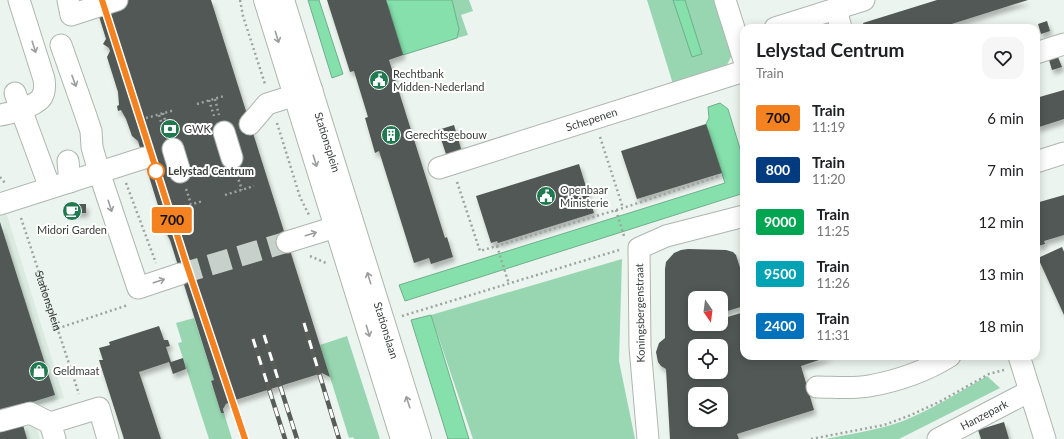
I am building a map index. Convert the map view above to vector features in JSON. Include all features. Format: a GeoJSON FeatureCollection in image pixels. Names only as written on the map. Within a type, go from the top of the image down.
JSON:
{"type":"FeatureCollection","features":[{"type":"Feature","properties":{"kind":"main road","name":"Stationsplein"},"geometry":{"type":"LineString","coordinates":[[265,0],[303,92]]}},
{"type":"Feature","properties":{"kind":"main road","name":"Stationsplein"},"geometry":{"type":"LineString","coordinates":[[283,0],[335,227]]}},
{"type":"Feature","properties":{"kind":"main road","name":"Stationslaan"},"geometry":{"type":"LineString","coordinates":[[335,227],[383,322],[420,439]]}},
{"type":"Feature","properties":{"kind":"main road","name":"Stationslaan"},"geometry":{"type":"LineString","coordinates":[[335,227],[402,439]]}},
{"type":"Feature","properties":{"kind":"street"},"geometry":{"type":"LineString","coordinates":[[18,101],[33,105],[40,100],[45,87],[44,79],[19,0]]}},
{"type":"Feature","properties":{"kind":"street"},"geometry":{"type":"LineString","coordinates":[[68,0],[72,15],[117,0]]}},
{"type":"Feature","properties":{"kind":"street"},"geometry":{"type":"LineString","coordinates":[[725,0],[740,37]]}},
{"type":"Feature","properties":{"kind":"street"},"geometry":{"type":"LineString","coordinates":[[800,24],[838,18],[864,0]]}},
{"type":"Feature","properties":{"kind":"street"},"geometry":{"type":"LineString","coordinates":[[1040,52],[1064,44]]}},
{"type":"Feature","properties":{"kind":"street"},"geometry":{"type":"LineString","coordinates":[[61,45],[91,131],[92,147],[136,296],[180,274]]}},
{"type":"Feature","properties":{"kind":"street","name":"Schepenen"},"geometry":{"type":"LineString","coordinates":[[445,166],[740,72]]}},
{"type":"Feature","properties":{"kind":"street"},"geometry":{"type":"LineString","coordinates":[[250,124],[267,104],[303,92]]}},
{"type":"Feature","properties":{"kind":"street"},"geometry":{"type":"LineString","coordinates":[[0,115],[18,101]]}},
{"type":"Feature","properties":{"kind":"street"},"geometry":{"type":"LineString","coordinates":[[18,101],[50,188]]}},
{"type":"Feature","properties":{"kind":"street"},"geometry":{"type":"LineString","coordinates":[[224,132],[232,158]]}},
{"type":"Feature","properties":{"kind":"street"},"geometry":{"type":"LineString","coordinates":[[173,149],[180,172]]}},
{"type":"Feature","properties":{"kind":"street"},"geometry":{"type":"LineString","coordinates":[[1040,161],[1064,153]]}},
{"type":"Feature","properties":{"kind":"street"},"geometry":{"type":"LineString","coordinates":[[8,202],[144,158]]}},
{"type":"Feature","properties":{"kind":"street"},"geometry":{"type":"LineString","coordinates":[[68,161],[70,182]]}},
{"type":"Feature","properties":{"kind":"street","name":"Koningsbergenstraat"},"geometry":{"type":"LineString","coordinates":[[648,439],[631,242],[666,236],[740,217]]}},
{"type":"Feature","properties":{"kind":"street"},"geometry":{"type":"LineString","coordinates":[[287,242],[335,227]]}},
{"type":"Feature","properties":{"kind":"street"},"geometry":{"type":"LineString","coordinates":[[817,387],[868,387],[905,378],[944,360]]}},
{"type":"Feature","properties":{"kind":"street"},"geometry":{"type":"LineString","coordinates":[[1021,361],[1045,439]]}},
{"type":"Feature","properties":{"kind":"street","name":"Hanzepark"},"geometry":{"type":"LineString","coordinates":[[938,439],[1030,391]]}},
{"type":"Feature","properties":{"kind":"street"},"geometry":{"type":"LineString","coordinates":[[0,421],[30,413],[53,431],[99,408],[108,439]]}},
{"type":"Feature","properties":{"kind":"path"},"geometry":{"type":"LineString","coordinates":[[240,0],[243,16],[300,197],[312,219],[335,227],[329,270]]}},
{"type":"Feature","properties":{"kind":"path"},"geometry":{"type":"LineString","coordinates":[[197,104],[224,96]]}},
{"type":"Feature","properties":{"kind":"path"},"geometry":{"type":"LineString","coordinates":[[146,118],[175,110]]}},
{"type":"Feature","properties":{"kind":"path"},"geometry":{"type":"LineString","coordinates":[[594,119],[624,208]]}},
{"type":"Feature","properties":{"kind":"path"},"geometry":{"type":"LineString","coordinates":[[445,166],[480,251],[617,211],[719,176]]}},
{"type":"Feature","properties":{"kind":"path","name":"Stationsplein"},"geometry":{"type":"LineString","coordinates":[[0,177],[8,202],[58,328],[79,394]]}},
{"type":"Feature","properties":{"kind":"path"},"geometry":{"type":"LineString","coordinates":[[225,195],[254,186]]}},
{"type":"Feature","properties":{"kind":"path"},"geometry":{"type":"LineString","coordinates":[[175,209],[203,201]]}},
{"type":"Feature","properties":{"kind":"path"},"geometry":{"type":"LineString","coordinates":[[383,322],[627,247],[631,242],[617,211]]}},
{"type":"Feature","properties":{"kind":"path"},"geometry":{"type":"LineString","coordinates":[[497,246],[509,284]]}},
{"type":"Feature","properties":{"kind":"path"},"geometry":{"type":"LineString","coordinates":[[53,330],[136,296]]}},
{"type":"Feature","properties":{"kind":"path"},"geometry":{"type":"LineString","coordinates":[[811,439],[884,425],[911,415],[941,401],[989,374],[1021,361]]}},
{"type":"Feature","properties":{"kind":"shaded area"},"geometry":{"type":"Polygon","coordinates":[[[308,0],[319,0],[343,74],[332,78],[308,0]]]}},
{"type":"Feature","properties":{"kind":"shaded area"},"geometry":{"type":"Polygon","coordinates":[[[386,0],[452,0],[459,29],[457,38],[403,55],[386,0]]]}},
{"type":"Feature","properties":{"kind":"shaded area"},"geometry":{"type":"Polygon","coordinates":[[[452,0],[469,0],[473,11],[461,15],[468,35],[457,38],[459,29],[452,0]]]}},
{"type":"Feature","properties":{"kind":"shaded area"},"geometry":{"type":"Polygon","coordinates":[[[647,0],[673,0],[692,57],[702,54],[685,0],[718,0],[734,51],[725,69],[673,84],[647,0]]]}},
{"type":"Feature","properties":{"kind":"shaded area"},"geometry":{"type":"Polygon","coordinates":[[[673,0],[685,0],[702,54],[692,57],[673,0]]]}},
{"type":"Feature","properties":{"kind":"shaded area"},"geometry":{"type":"Polygon","coordinates":[[[720,103],[728,109],[740,149],[740,194],[405,301],[399,285],[725,183],[706,124],[709,118],[708,107],[720,103]]]}},
{"type":"Feature","properties":{"kind":"shaded area"},"geometry":{"type":"Polygon","coordinates":[[[0,193],[64,398],[30,407],[40,439],[0,439],[0,193]]]}},
{"type":"Feature","properties":{"kind":"shaded area"},"geometry":{"type":"Polygon","coordinates":[[[622,259],[619,361],[635,439],[473,439],[431,315],[622,259]]]}},
{"type":"Feature","properties":{"kind":"shaded area"},"geometry":{"type":"Polygon","coordinates":[[[431,315],[469,439],[448,439],[411,320],[431,315]]]}},
{"type":"Feature","properties":{"kind":"shaded area"},"geometry":{"type":"Polygon","coordinates":[[[194,318],[214,380],[211,382],[221,413],[224,413],[232,439],[209,439],[178,343],[182,342],[176,323],[194,318]]]}},
{"type":"Feature","properties":{"kind":"shaded area"},"geometry":{"type":"Polygon","coordinates":[[[347,336],[380,439],[349,438],[320,345],[347,336]]]}},
{"type":"Feature","properties":{"kind":"shaded area"},"geometry":{"type":"Polygon","coordinates":[[[987,376],[1000,388],[899,439],[825,439],[874,429],[903,421],[935,406],[987,376]]]}},
{"type":"Feature","properties":{"kind":"building"},"geometry":{"type":"Polygon","coordinates":[[[94,0],[211,0],[330,377],[322,373],[232,401],[226,404],[223,409],[224,413],[221,413],[211,381],[214,380],[170,240],[163,227],[161,215],[138,141],[132,136],[121,110],[118,111],[118,92],[107,57],[110,51],[109,48],[103,44],[106,39],[94,0]]]}},
{"type":"Feature","properties":{"kind":"building","name":"Gerechtsgebouw"},"geometry":{"type":"Polygon","coordinates":[[[327,0],[386,0],[403,55],[389,60],[445,238],[447,237],[453,257],[431,264],[429,258],[414,263],[379,151],[375,153],[365,118],[368,117],[354,71],[350,72],[327,0]]]}},
{"type":"Feature","properties":{"kind":"building"},"geometry":{"type":"Polygon","coordinates":[[[937,0],[1028,0],[952,24],[863,23],[937,0]]]}},
{"type":"Feature","properties":{"kind":"building"},"geometry":{"type":"Polygon","coordinates":[[[1047,21],[1050,31],[1041,34],[1040,24],[1038,24],[1047,21]]]}},
{"type":"Feature","properties":{"kind":"building"},"geometry":{"type":"Polygon","coordinates":[[[1058,57],[1062,67],[1052,70],[1049,60],[1058,57]]]}},
{"type":"Feature","properties":{"kind":"building"},"geometry":{"type":"Polygon","coordinates":[[[1064,90],[1064,119],[1040,127],[1040,97],[1064,90]]]}},
{"type":"Feature","properties":{"kind":"building"},"geometry":{"type":"Polygon","coordinates":[[[706,124],[722,173],[637,199],[621,151],[706,124]]]}},
{"type":"Feature","properties":{"kind":"building"},"geometry":{"type":"Polygon","coordinates":[[[454,125],[462,152],[447,157],[438,130],[454,125]]]}},
{"type":"Feature","properties":{"kind":"building"},"geometry":{"type":"Polygon","coordinates":[[[579,164],[594,213],[498,243],[497,241],[491,243],[476,196],[579,164]]]}},
{"type":"Feature","properties":{"kind":"building"},"geometry":{"type":"Polygon","coordinates":[[[1064,195],[1064,235],[1044,241],[1045,244],[1040,245],[1040,202],[1064,195]]]}},
{"type":"Feature","properties":{"kind":"building"},"geometry":{"type":"Polygon","coordinates":[[[68,204],[86,204],[86,213],[68,213],[68,204]]]}},
{"type":"Feature","properties":{"kind":"building"},"geometry":{"type":"Polygon","coordinates":[[[0,222],[55,395],[0,412],[0,222]]]}},
{"type":"Feature","properties":{"kind":"building"},"geometry":{"type":"Polygon","coordinates":[[[1062,247],[1064,252],[1064,315],[1040,262],[1040,257],[1062,247]]]}},
{"type":"Feature","properties":{"kind":"building"},"geometry":{"type":"Polygon","coordinates":[[[688,249],[726,250],[733,252],[736,255],[740,268],[740,307],[728,311],[728,291],[688,291],[688,331],[728,331],[728,317],[740,313],[740,360],[819,360],[801,366],[814,410],[737,434],[739,439],[670,439],[666,369],[658,362],[656,352],[659,343],[665,338],[666,262],[674,253],[688,249]]]}},
{"type":"Feature","properties":{"kind":"building"},"geometry":{"type":"Polygon","coordinates":[[[159,326],[164,340],[168,340],[170,346],[166,347],[171,362],[183,358],[186,369],[173,374],[169,362],[139,372],[161,439],[124,439],[99,360],[103,360],[99,348],[110,345],[109,342],[159,326]]]}},
{"type":"Feature","properties":{"kind":"building"},"geometry":{"type":"Polygon","coordinates":[[[1004,422],[1009,439],[981,439],[978,430],[1004,422]]]}},
{"type":"Feature","properties":{"kind":"building"},"geometry":{"type":"Polygon","coordinates":[[[23,425],[27,439],[0,439],[0,432],[23,425]]]}},
{"type":"Feature","properties":{"kind":"tunnel"},"geometry":{"type":"LineString","coordinates":[[180,274],[287,242]]}},
{"type":"Feature","properties":{"kind":"railway"},"geometry":{"type":"LineString","coordinates":[[304,323],[339,439]]}},
{"type":"Feature","properties":{"kind":"railway"},"geometry":{"type":"LineString","coordinates":[[264,335],[297,439]]}},
{"type":"Feature","properties":{"kind":"railway"},"geometry":{"type":"LineString","coordinates":[[253,339],[285,439]]}},
{"type":"Feature","properties":{"kind":"railway"},"geometry":{"type":"LineString","coordinates":[[215,351],[245,439]]}},
{"type":"Feature","properties":{"kind":"train","name":"700"},"geometry":{"type":"LineString","coordinates":[[102,0],[186,263],[245,439]]}},
{"type":"Feature","properties":{"kind":"place","name":"Rechtbank Midden-Nederland"},"geometry":{"type":"Point","coordinates":[379,80]}},
{"type":"Feature","properties":{"kind":"place","name":"GWK"},"geometry":{"type":"Point","coordinates":[170,129]}},
{"type":"Feature","properties":{"kind":"place","name":"Gerechtsgebouw"},"geometry":{"type":"Point","coordinates":[391,135]}},
{"type":"Feature","properties":{"kind":"place","name":"Lelystad Centrum"},"geometry":{"type":"Point","coordinates":[156,171]}},
{"type":"Feature","properties":{"kind":"place","name":"Openbaar Ministerie"},"geometry":{"type":"Point","coordinates":[546,196]}},
{"type":"Feature","properties":{"kind":"place","name":"Midori Garden"},"geometry":{"type":"Point","coordinates":[72,211]}},
{"type":"Feature","properties":{"kind":"place","name":"Geldmaat"},"geometry":{"type":"Point","coordinates":[39,371]}}]}
